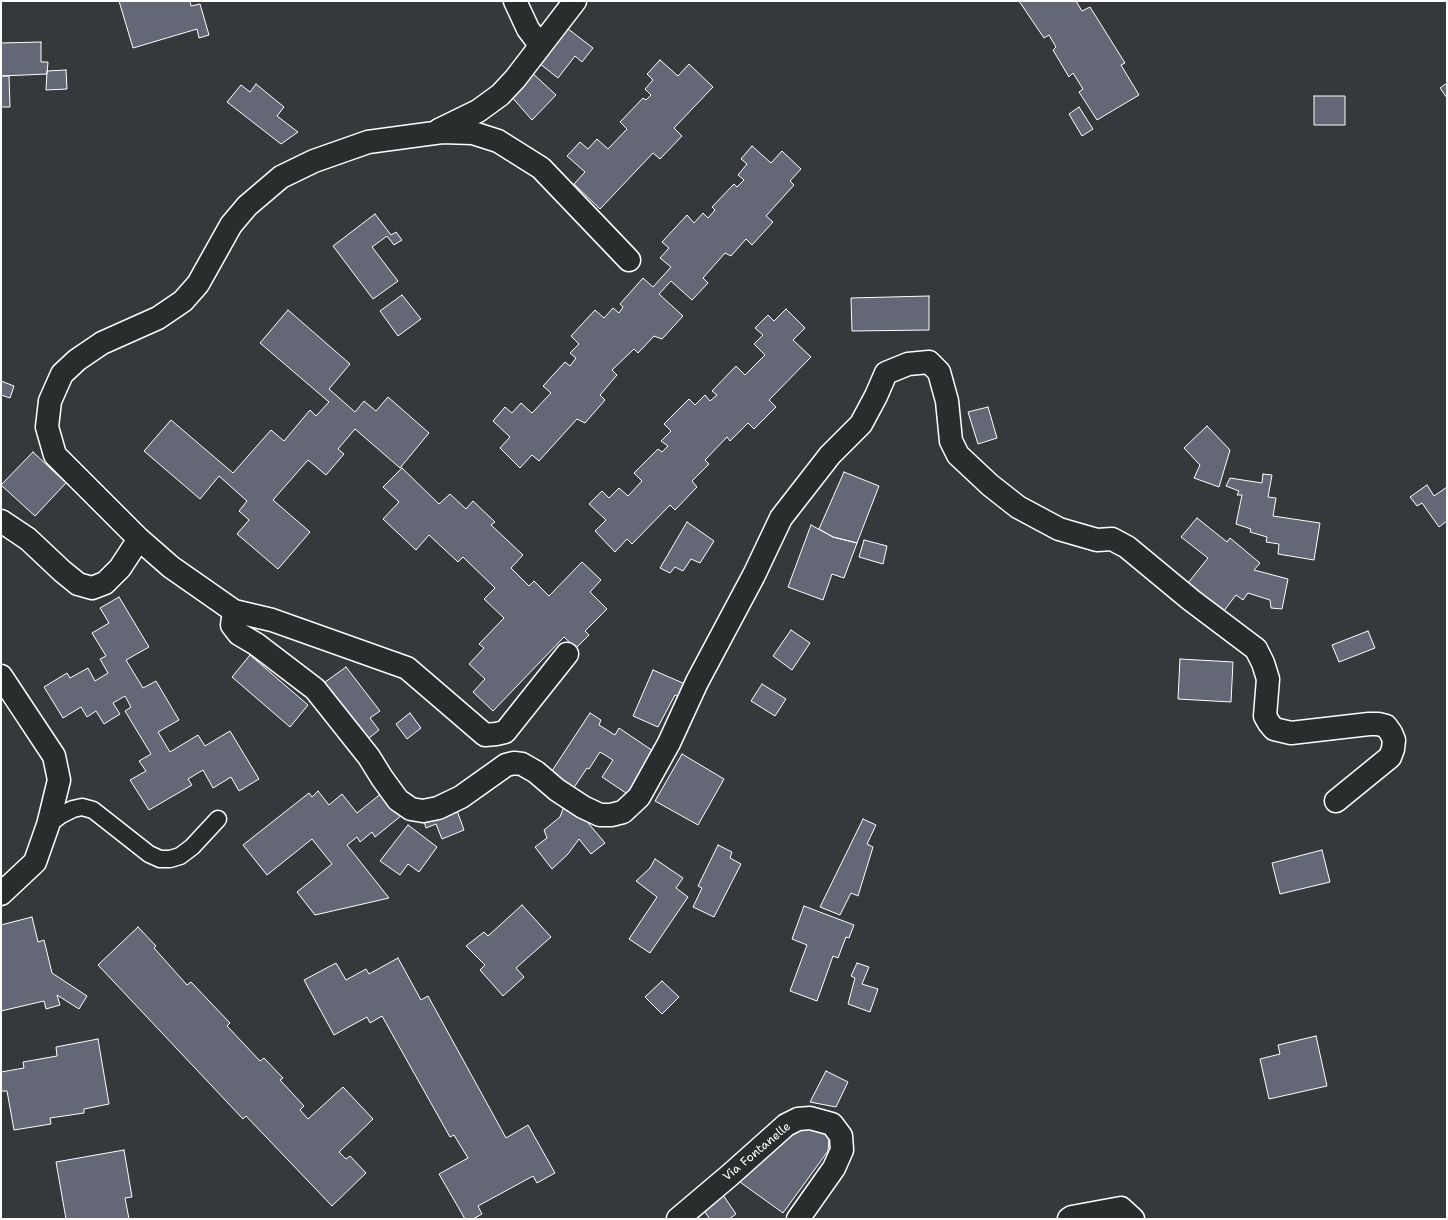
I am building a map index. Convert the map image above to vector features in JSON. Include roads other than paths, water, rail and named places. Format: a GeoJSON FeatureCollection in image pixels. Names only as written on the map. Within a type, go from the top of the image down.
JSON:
{"type":"FeatureCollection","features":[{"type":"Feature","properties":{"kind":"street"},"geometry":{"type":"LineString","coordinates":[[515,1],[528,29],[540,45]]}},
{"type":"Feature","properties":{"kind":"street"},"geometry":{"type":"LineString","coordinates":[[431,133],[478,111],[500,95],[515,79],[575,1]]}},
{"type":"Feature","properties":{"kind":"street"},"geometry":{"type":"LineString","coordinates":[[567,654],[505,732],[485,735],[407,668],[272,620],[234,611],[171,568],[139,539],[55,455],[47,427],[50,401],[62,374],[77,360],[102,342],[158,318],[183,301],[198,284],[231,225],[247,206],[281,177],[314,161],[368,142],[431,133],[473,133],[498,141],[541,168],[629,260]]}},
{"type":"Feature","properties":{"kind":"street"},"geometry":{"type":"LineString","coordinates":[[234,611],[232,625],[239,634],[256,644],[315,688],[369,757],[398,800],[410,809],[423,811],[438,808],[461,797],[506,765],[514,763],[522,764],[536,772],[557,790],[583,807],[600,815],[612,815],[623,812],[639,797],[670,743],[697,682],[754,575],[781,518],[830,455],[861,424],[886,373],[908,364],[929,362],[939,372],[947,401],[951,441],[958,455],[990,485],[1018,507],[1059,529],[1097,540],[1112,539],[1127,547],[1191,600],[1256,649],[1263,663],[1268,679],[1265,716],[1274,729],[1291,733],[1369,724],[1386,726],[1394,740],[1390,757],[1336,801]]}},
{"type":"Feature","properties":{"kind":"street"},"geometry":{"type":"LineString","coordinates":[[1,520],[28,539],[78,584],[92,588],[105,584],[120,568],[139,539]]}},
{"type":"Feature","properties":{"kind":"street"},"geometry":{"type":"LineString","coordinates":[[1,676],[54,756],[59,780],[48,825],[35,862],[1,894]]}},
{"type":"Feature","properties":{"kind":"street","name":"Via Fontanelle"},"geometry":{"type":"LineString","coordinates":[[678,1219],[786,1125],[798,1119],[810,1118],[832,1124],[841,1136],[842,1150],[834,1168],[798,1219]]}},
{"type":"Feature","properties":{"kind":"street"},"geometry":{"type":"LineString","coordinates":[[1069,1219],[1072,1217],[1122,1208],[1133,1219]]}},
{"type":"Feature","properties":{"kind":"lane"},"geometry":{"type":"LineString","coordinates":[[48,825],[61,815],[73,809],[82,807],[93,810],[150,854],[160,859],[170,859],[180,856],[192,847],[218,819]]}}]}
